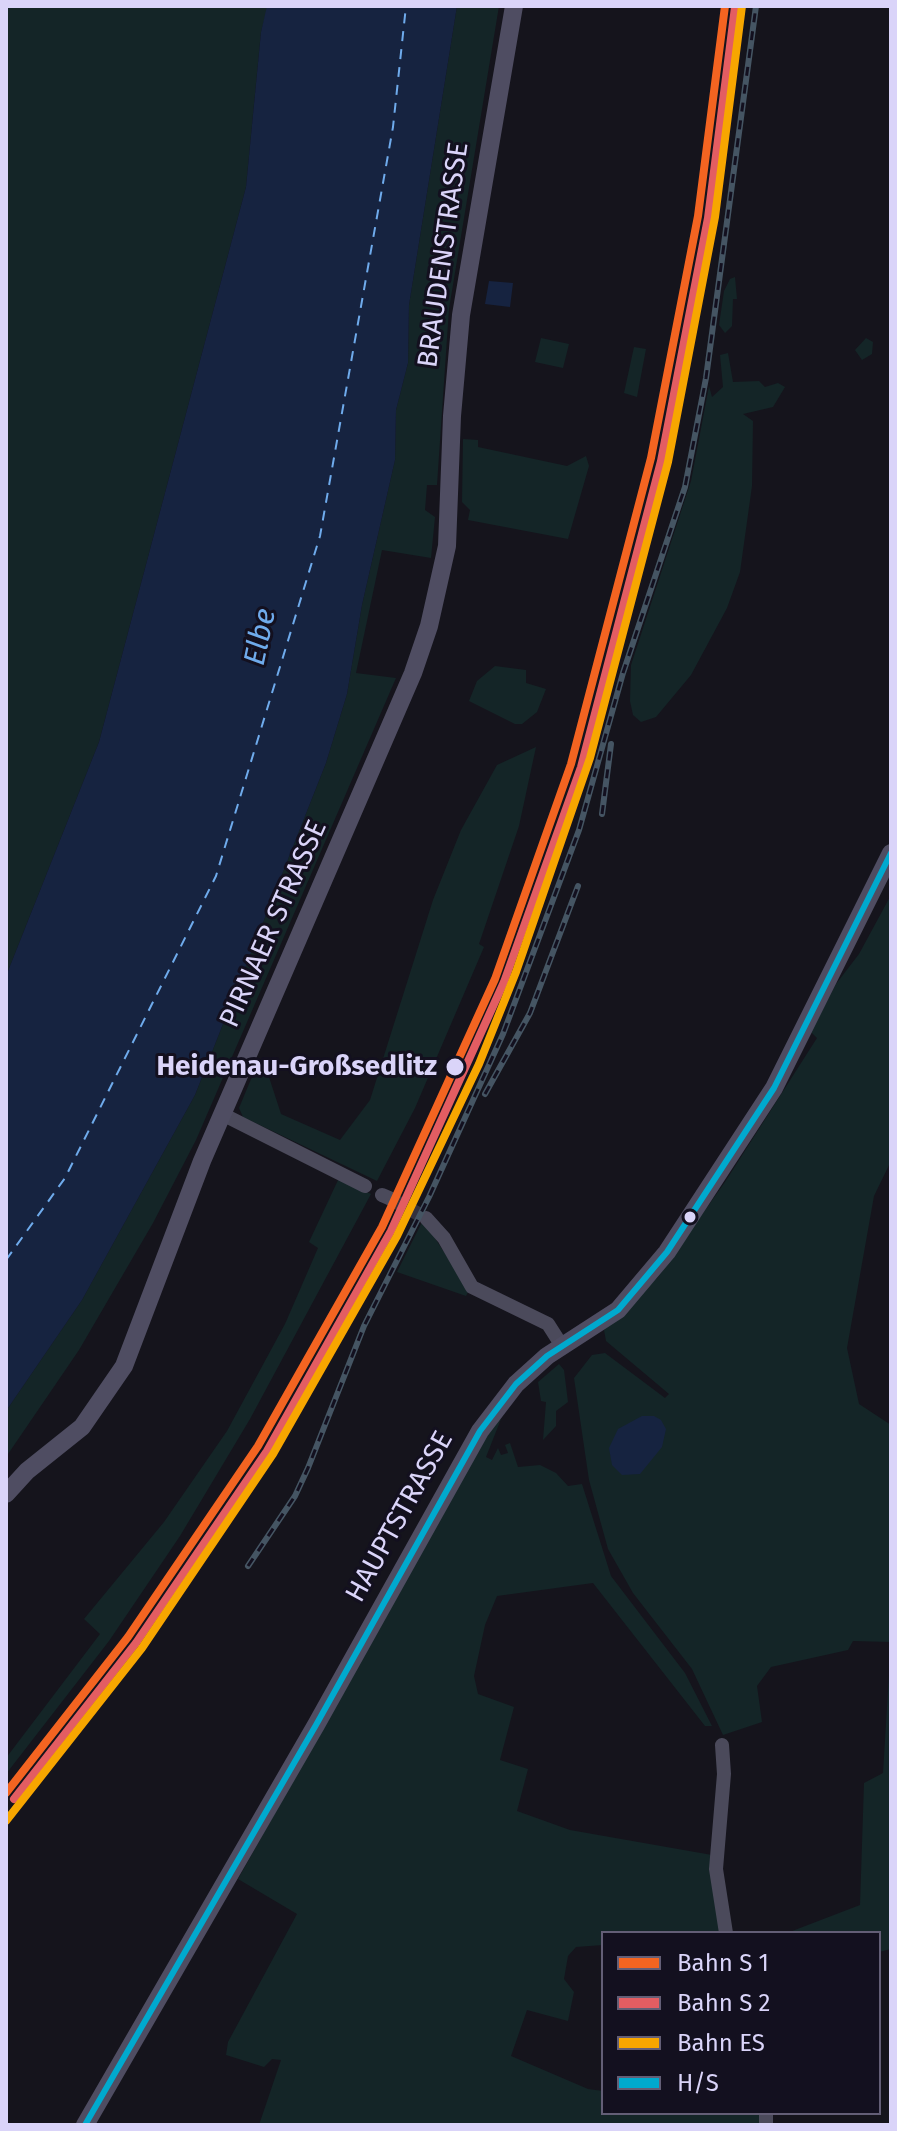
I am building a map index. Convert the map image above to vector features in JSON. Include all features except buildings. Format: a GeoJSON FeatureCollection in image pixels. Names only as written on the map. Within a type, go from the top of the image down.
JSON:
{"type":"FeatureCollection","features":[{"type":"Feature","properties":{"kind":"main road","name":"BRAUDENSTRASSE"},"geometry":{"type":"LineString","coordinates":[[450,514],[452,416],[461,315],[514,6]]}},
{"type":"Feature","properties":{"kind":"main road","name":"PIRNAER STRASSE"},"geometry":{"type":"LineString","coordinates":[[6,1494],[27,1471],[82,1427],[124,1366],[222,1114],[413,673],[439,587],[450,514]]}},
{"type":"Feature","properties":{"kind":"main road","name":"HAUPTSTRASSE"},"geometry":{"type":"LineString","coordinates":[[826,988],[842,947],[891,853]]}},
{"type":"Feature","properties":{"kind":"main road","name":"HAUPTSTRASSE"},"geometry":{"type":"LineString","coordinates":[[85,2125],[270,1807],[480,1431],[516,1384],[562,1346],[618,1310],[653,1271],[753,1124],[826,988],[891,879]]}},
{"type":"Feature","properties":{"kind":"street"},"geometry":{"type":"LineString","coordinates":[[222,1114],[365,1186]]}},
{"type":"Feature","properties":{"kind":"street"},"geometry":{"type":"LineString","coordinates":[[426,1218],[444,1238],[472,1287],[548,1324],[562,1346]]}},
{"type":"Feature","properties":{"kind":"street"},"geometry":{"type":"LineString","coordinates":[[722,1745],[724,1774],[716,1869],[726,1931]]}},
{"type":"Feature","properties":{"kind":"shaded area"},"geometry":{"type":"Polygon","coordinates":[[[6,6],[268,7],[261,32],[246,187],[99,742],[6,976],[6,6]]]}},
{"type":"Feature","properties":{"kind":"shaded area"},"geometry":{"type":"Polygon","coordinates":[[[457,6],[499,6],[449,309],[437,485],[427,485],[425,510],[435,517],[431,558],[382,550],[356,673],[396,678],[196,1140],[153,1223],[79,1350],[6,1457],[6,1411],[82,1300],[195,1095],[326,763],[347,694],[362,605],[395,460],[396,410],[408,363],[409,305],[457,6]]]}},
{"type":"Feature","properties":{"kind":"shaded area"},"geometry":{"type":"Polygon","coordinates":[[[735,277],[737,299],[733,299],[732,326],[725,333],[719,325],[724,291],[730,279],[735,277]]]}},
{"type":"Feature","properties":{"kind":"shaded area"},"geometry":{"type":"Polygon","coordinates":[[[541,338],[569,344],[563,368],[535,362],[541,338]]]}},
{"type":"Feature","properties":{"kind":"shaded area"},"geometry":{"type":"Polygon","coordinates":[[[866,338],[873,342],[872,354],[862,360],[855,350],[866,338]]]}},
{"type":"Feature","properties":{"kind":"shaded area"},"geometry":{"type":"Polygon","coordinates":[[[634,347],[646,349],[637,397],[624,393],[634,347]]]}},
{"type":"Feature","properties":{"kind":"shaded area"},"geometry":{"type":"Polygon","coordinates":[[[728,353],[733,382],[759,381],[765,387],[778,383],[785,387],[773,407],[743,414],[753,421],[752,486],[740,572],[727,608],[691,675],[656,717],[641,722],[633,715],[630,701],[631,665],[691,481],[709,386],[712,397],[723,387],[720,355],[728,353]]]}},
{"type":"Feature","properties":{"kind":"shaded area"},"geometry":{"type":"Polygon","coordinates":[[[463,439],[478,440],[478,447],[567,466],[586,456],[589,466],[568,539],[468,520],[470,510],[462,502],[463,439]]]}},
{"type":"Feature","properties":{"kind":"shaded area"},"geometry":{"type":"Polygon","coordinates":[[[495,666],[526,670],[526,683],[546,689],[537,712],[522,724],[515,724],[469,701],[477,681],[495,666]]]}},
{"type":"Feature","properties":{"kind":"shaded area"},"geometry":{"type":"Polygon","coordinates":[[[536,747],[519,826],[479,944],[484,947],[415,1108],[377,1181],[243,1117],[239,1108],[251,1079],[258,1072],[269,1077],[281,1114],[340,1140],[370,1100],[433,900],[461,830],[497,765],[536,747]]]}},
{"type":"Feature","properties":{"kind":"shaded area"},"geometry":{"type":"Polygon","coordinates":[[[891,895],[891,1161],[874,1196],[847,1348],[859,1404],[891,1425],[891,1642],[853,1641],[848,1650],[771,1667],[757,1686],[762,1722],[723,1735],[692,1669],[633,1593],[608,1549],[589,1480],[574,1378],[592,1355],[605,1353],[665,1398],[669,1394],[606,1341],[604,1330],[657,1278],[725,1182],[817,1038],[811,1032],[836,984],[859,954],[891,895]]]}},
{"type":"Feature","properties":{"kind":"shaded area"},"geometry":{"type":"Polygon","coordinates":[[[339,1178],[371,1194],[250,1419],[180,1536],[109,1641],[6,1774],[6,1758],[100,1634],[84,1619],[164,1522],[227,1431],[285,1324],[318,1248],[309,1242],[339,1178]]]}},
{"type":"Feature","properties":{"kind":"shaded area"},"geometry":{"type":"Polygon","coordinates":[[[423,1220],[469,1290],[466,1296],[397,1272],[423,1220]]]}},
{"type":"Feature","properties":{"kind":"shaded area"},"geometry":{"type":"Polygon","coordinates":[[[559,1364],[564,1370],[568,1402],[556,1411],[556,1426],[543,1440],[546,1402],[541,1401],[538,1382],[559,1364]]]}},
{"type":"Feature","properties":{"kind":"shaded area"},"geometry":{"type":"Polygon","coordinates":[[[501,1419],[486,1457],[492,1460],[498,1448],[501,1455],[508,1453],[505,1445],[510,1443],[518,1467],[540,1465],[556,1473],[568,1486],[582,1484],[611,1576],[685,1673],[712,1726],[705,1726],[593,1583],[497,1596],[485,1625],[474,1676],[478,1694],[514,1707],[500,1760],[528,1769],[517,1811],[570,1830],[712,1855],[722,1931],[601,1931],[601,1945],[576,1947],[568,1956],[564,1979],[574,1992],[568,2021],[527,2010],[511,2056],[588,2089],[601,2091],[601,2115],[762,2115],[762,2125],[259,2125],[281,2060],[272,2059],[264,2067],[226,2055],[228,2042],[297,1914],[238,1879],[493,1424],[501,1419]]]}},
{"type":"Feature","properties":{"kind":"shaded area"},"geometry":{"type":"Polygon","coordinates":[[[891,1642],[891,1949],[881,1952],[881,1931],[792,1931],[860,1905],[864,1783],[883,1773],[891,1642]]]}},
{"type":"Feature","properties":{"kind":"water","name":"Elbe"},"geometry":{"type":"Polygon","coordinates":[[[267,6],[457,6],[409,305],[408,363],[396,410],[395,460],[362,605],[347,694],[326,763],[195,1095],[82,1300],[6,1411],[6,976],[99,742],[246,187],[261,32],[267,6]]]}},
{"type":"Feature","properties":{"kind":"water"},"geometry":{"type":"Polygon","coordinates":[[[489,281],[513,283],[510,307],[485,304],[489,281]]]}},
{"type":"Feature","properties":{"kind":"water"},"geometry":{"type":"Polygon","coordinates":[[[642,1416],[654,1416],[661,1420],[666,1429],[662,1447],[640,1474],[622,1475],[612,1465],[609,1448],[618,1429],[642,1416]]]}},
{"type":"Feature","properties":{"kind":"ferry route"},"geometry":{"type":"LineString","coordinates":[[6,1260],[65,1178],[216,876],[320,536],[393,127],[406,6]]}},
{"type":"Feature","properties":{"kind":"tunnel"},"geometry":{"type":"LineString","coordinates":[[389,1198],[426,1218]]}},
{"type":"Feature","properties":{"kind":"railway"},"geometry":{"type":"LineString","coordinates":[[248,1566],[295,1496],[308,1468],[364,1326],[429,1197],[503,1034],[579,830],[623,673],[685,487],[706,378],[756,6]]}},
{"type":"Feature","properties":{"kind":"railway"},"geometry":{"type":"LineString","coordinates":[[602,814],[611,744]]}},
{"type":"Feature","properties":{"kind":"railway"},"geometry":{"type":"LineString","coordinates":[[485,1094],[530,1013],[578,886]]}},
{"type":"Feature","properties":{"kind":"transit line"},"geometry":{"type":"LineString","coordinates":[[6,1793],[128,1637],[258,1446],[382,1227],[495,979],[571,764],[651,458],[698,216],[725,6]]}},
{"type":"Feature","properties":{"kind":"transit line"},"geometry":{"type":"LineString","coordinates":[[14,1799],[136,1643],[267,1451],[391,1231],[504,982],[581,767],[661,461],[708,218],[735,7]]}},
{"type":"Feature","properties":{"kind":"transit line","name":"H/S"},"geometry":{"type":"LineString","coordinates":[[85,2125],[316,1725],[480,1431],[516,1384],[547,1356],[618,1310],[667,1252],[774,1088],[891,853]]}},
{"type":"Feature","properties":{"kind":"rail line","name":"ES"},"geometry":{"type":"LineString","coordinates":[[6,1821],[142,1648],[273,1454],[397,1236],[479,1064],[516,972],[590,758],[668,462],[715,217],[742,6]]}},
{"type":"Feature","properties":{"kind":"place","name":"Heidenau-Großsedlitz"},"geometry":{"type":"Point","coordinates":[455,1067]}}]}
